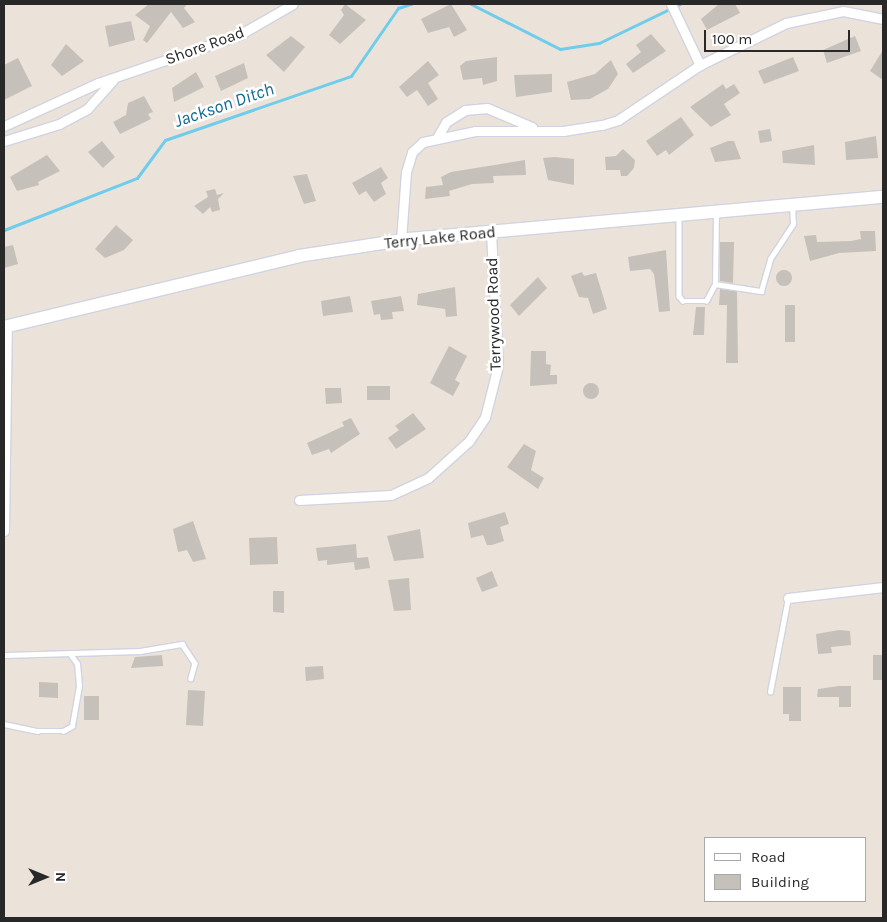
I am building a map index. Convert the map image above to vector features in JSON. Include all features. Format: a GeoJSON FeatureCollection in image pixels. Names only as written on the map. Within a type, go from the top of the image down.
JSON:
{"type":"FeatureCollection","features":[{"type":"Feature","properties":{"kind":"main road","name":"Terry Lake Road"},"geometry":{"type":"LineString","coordinates":[[5,326],[299,256],[401,240],[491,233],[679,213],[883,197]]}},
{"type":"Feature","properties":{"kind":"street","name":"Shore Road"},"geometry":{"type":"LineString","coordinates":[[4,126],[112,81],[239,35],[293,4]]}},
{"type":"Feature","properties":{"kind":"street"},"geometry":{"type":"LineString","coordinates":[[673,8],[700,65]]}},
{"type":"Feature","properties":{"kind":"street"},"geometry":{"type":"LineString","coordinates":[[401,240],[412,152],[438,136],[534,128],[582,129],[618,120],[700,65],[754,37],[816,14],[843,10],[881,16]]}},
{"type":"Feature","properties":{"kind":"street","name":"Shore Road"},"geometry":{"type":"LineString","coordinates":[[4,141],[59,124],[87,109],[112,81]]}},
{"type":"Feature","properties":{"kind":"street"},"geometry":{"type":"LineString","coordinates":[[438,136],[446,122],[465,110],[487,108],[534,128]]}},
{"type":"Feature","properties":{"kind":"street","name":"Terrywood Road"},"geometry":{"type":"LineString","coordinates":[[299,500],[391,495],[428,478],[470,441],[485,417],[498,366],[491,233]]}},
{"type":"Feature","properties":{"kind":"street"},"geometry":{"type":"LineString","coordinates":[[4,531],[5,326]]}},
{"type":"Feature","properties":{"kind":"street"},"geometry":{"type":"LineString","coordinates":[[788,598],[883,587]]}},
{"type":"Feature","properties":{"kind":"lane"},"geometry":{"type":"LineString","coordinates":[[715,284],[761,290],[770,258],[793,224],[792,203]]}},
{"type":"Feature","properties":{"kind":"lane"},"geometry":{"type":"LineString","coordinates":[[679,213],[679,296],[683,301],[706,301],[715,284],[716,210]]}},
{"type":"Feature","properties":{"kind":"lane"},"geometry":{"type":"LineString","coordinates":[[770,692],[788,598]]}},
{"type":"Feature","properties":{"kind":"lane"},"geometry":{"type":"LineString","coordinates":[[4,655],[140,651],[182,644],[195,663],[191,678]]}},
{"type":"Feature","properties":{"kind":"lane"},"geometry":{"type":"LineString","coordinates":[[4,724],[37,731],[63,731],[72,726],[79,686],[77,664],[70,654]]}},
{"type":"Feature","properties":{"kind":"building"},"geometry":{"type":"Polygon","coordinates":[[[149,4],[187,4],[184,8],[195,22],[183,28],[171,12],[147,43],[143,40],[150,26],[135,15],[149,4]]]}},
{"type":"Feature","properties":{"kind":"building"},"geometry":{"type":"Polygon","coordinates":[[[345,4],[366,20],[340,44],[329,35],[344,15],[341,10],[345,4]]]}},
{"type":"Feature","properties":{"kind":"building"},"geometry":{"type":"Polygon","coordinates":[[[451,4],[467,30],[454,37],[449,27],[428,33],[421,19],[451,4]]]}},
{"type":"Feature","properties":{"kind":"building"},"geometry":{"type":"Polygon","coordinates":[[[719,4],[735,4],[740,13],[707,30],[701,19],[719,4]]]}},
{"type":"Feature","properties":{"kind":"building"},"geometry":{"type":"Polygon","coordinates":[[[131,21],[135,40],[109,47],[105,26],[131,21]]]}},
{"type":"Feature","properties":{"kind":"building"},"geometry":{"type":"Polygon","coordinates":[[[651,34],[666,51],[633,73],[626,64],[641,52],[636,45],[651,34]]]}},
{"type":"Feature","properties":{"kind":"building"},"geometry":{"type":"Polygon","coordinates":[[[291,36],[305,47],[284,72],[266,55],[291,36]]]}},
{"type":"Feature","properties":{"kind":"building"},"geometry":{"type":"Polygon","coordinates":[[[855,36],[861,51],[827,63],[823,50],[855,36]]]}},
{"type":"Feature","properties":{"kind":"building"},"geometry":{"type":"Polygon","coordinates":[[[66,44],[84,61],[62,76],[51,65],[66,44]]]}},
{"type":"Feature","properties":{"kind":"building"},"geometry":{"type":"Polygon","coordinates":[[[883,50],[883,80],[870,71],[883,50]]]}},
{"type":"Feature","properties":{"kind":"building"},"geometry":{"type":"Polygon","coordinates":[[[497,57],[497,81],[483,85],[482,78],[463,80],[460,66],[466,61],[497,57]]]}},
{"type":"Feature","properties":{"kind":"building"},"geometry":{"type":"Polygon","coordinates":[[[793,57],[799,71],[764,84],[758,71],[793,57]]]}},
{"type":"Feature","properties":{"kind":"building"},"geometry":{"type":"Polygon","coordinates":[[[18,58],[32,86],[4,100],[4,65],[18,58]]]}},
{"type":"Feature","properties":{"kind":"building"},"geometry":{"type":"Polygon","coordinates":[[[611,60],[618,74],[608,89],[590,99],[571,100],[567,82],[595,74],[611,60]]]}},
{"type":"Feature","properties":{"kind":"building"},"geometry":{"type":"Polygon","coordinates":[[[428,61],[439,75],[428,83],[438,99],[428,106],[417,90],[407,97],[399,87],[428,61]]]}},
{"type":"Feature","properties":{"kind":"building"},"geometry":{"type":"Polygon","coordinates":[[[244,63],[248,78],[221,91],[215,76],[244,63]]]}},
{"type":"Feature","properties":{"kind":"building"},"geometry":{"type":"Polygon","coordinates":[[[196,72],[204,87],[174,102],[172,88],[196,72]]]}},
{"type":"Feature","properties":{"kind":"building"},"geometry":{"type":"Polygon","coordinates":[[[552,74],[552,92],[516,97],[514,75],[552,74]]]}},
{"type":"Feature","properties":{"kind":"building"},"geometry":{"type":"Polygon","coordinates":[[[723,84],[726,89],[734,84],[740,93],[724,104],[731,115],[711,127],[690,107],[723,84]]]}},
{"type":"Feature","properties":{"kind":"building"},"geometry":{"type":"Polygon","coordinates":[[[144,96],[153,112],[148,114],[151,119],[120,134],[113,122],[126,115],[128,103],[144,96]]]}},
{"type":"Feature","properties":{"kind":"building"},"geometry":{"type":"Polygon","coordinates":[[[681,117],[694,135],[669,155],[666,150],[657,156],[646,141],[681,117]]]}},
{"type":"Feature","properties":{"kind":"building"},"geometry":{"type":"Polygon","coordinates":[[[770,129],[772,141],[760,143],[758,131],[770,129]]]}},
{"type":"Feature","properties":{"kind":"building"},"geometry":{"type":"Polygon","coordinates":[[[876,136],[878,158],[846,160],[845,142],[876,136]]]}},
{"type":"Feature","properties":{"kind":"building"},"geometry":{"type":"Polygon","coordinates":[[[102,141],[115,157],[103,168],[88,152],[102,141]]]}},
{"type":"Feature","properties":{"kind":"building"},"geometry":{"type":"Polygon","coordinates":[[[728,141],[734,141],[741,159],[715,162],[710,148],[728,141]]]}},
{"type":"Feature","properties":{"kind":"building"},"geometry":{"type":"Polygon","coordinates":[[[814,145],[815,165],[783,163],[782,151],[814,145]]]}},
{"type":"Feature","properties":{"kind":"building"},"geometry":{"type":"Polygon","coordinates":[[[623,149],[635,160],[634,168],[627,176],[621,176],[620,170],[606,170],[605,157],[616,156],[623,149]]]}},
{"type":"Feature","properties":{"kind":"building"},"geometry":{"type":"Polygon","coordinates":[[[47,155],[60,171],[38,182],[39,185],[17,191],[10,177],[47,155]]]}},
{"type":"Feature","properties":{"kind":"building"},"geometry":{"type":"Polygon","coordinates":[[[543,158],[574,159],[574,185],[548,180],[543,158]]]}},
{"type":"Feature","properties":{"kind":"building"},"geometry":{"type":"Polygon","coordinates":[[[525,160],[526,175],[493,176],[494,183],[472,184],[449,191],[450,196],[425,199],[426,187],[443,185],[441,177],[451,172],[525,160]]]}},
{"type":"Feature","properties":{"kind":"building"},"geometry":{"type":"Polygon","coordinates":[[[381,167],[388,178],[381,183],[386,194],[374,202],[366,191],[359,195],[352,183],[381,167]]]}},
{"type":"Feature","properties":{"kind":"building"},"geometry":{"type":"Polygon","coordinates":[[[307,174],[316,201],[304,204],[293,176],[307,174]]]}},
{"type":"Feature","properties":{"kind":"building"},"geometry":{"type":"Polygon","coordinates":[[[215,189],[217,195],[224,193],[218,199],[220,210],[212,212],[210,207],[203,214],[194,206],[208,197],[206,191],[215,189]]]}},
{"type":"Feature","properties":{"kind":"building"},"geometry":{"type":"Polygon","coordinates":[[[116,225],[133,240],[124,250],[105,258],[95,249],[116,225]]]}},
{"type":"Feature","properties":{"kind":"building"},"geometry":{"type":"Polygon","coordinates":[[[860,231],[875,231],[876,251],[839,253],[810,261],[804,236],[816,235],[817,242],[851,241],[861,239],[860,231]]]}},
{"type":"Feature","properties":{"kind":"building"},"geometry":{"type":"Polygon","coordinates":[[[720,242],[734,242],[733,283],[720,281],[720,242]]]}},
{"type":"Feature","properties":{"kind":"building"},"geometry":{"type":"Polygon","coordinates":[[[13,245],[18,264],[4,268],[4,247],[13,245]]]}},
{"type":"Feature","properties":{"kind":"building"},"geometry":{"type":"Polygon","coordinates":[[[666,250],[670,311],[659,312],[654,274],[650,269],[630,271],[628,257],[666,250]]]}},
{"type":"Feature","properties":{"kind":"building"},"geometry":{"type":"Polygon","coordinates":[[[781,270],[787,270],[792,275],[790,284],[781,286],[776,281],[776,275],[781,270]]]}},
{"type":"Feature","properties":{"kind":"building"},"geometry":{"type":"Polygon","coordinates":[[[582,272],[584,276],[596,273],[607,309],[593,314],[588,298],[579,297],[571,276],[582,272]]]}},
{"type":"Feature","properties":{"kind":"building"},"geometry":{"type":"Polygon","coordinates":[[[538,277],[547,288],[519,316],[510,305],[538,277]]]}},
{"type":"Feature","properties":{"kind":"building"},"geometry":{"type":"Polygon","coordinates":[[[455,287],[457,316],[446,317],[445,309],[417,305],[418,294],[455,287]]]}},
{"type":"Feature","properties":{"kind":"building"},"geometry":{"type":"Polygon","coordinates":[[[720,289],[737,291],[738,363],[726,363],[727,305],[719,305],[720,289]]]}},
{"type":"Feature","properties":{"kind":"building"},"geometry":{"type":"Polygon","coordinates":[[[350,296],[353,312],[323,316],[321,301],[350,296]]]}},
{"type":"Feature","properties":{"kind":"building"},"geometry":{"type":"Polygon","coordinates":[[[401,296],[404,311],[392,312],[393,319],[381,320],[380,314],[374,315],[371,301],[401,296]]]}},
{"type":"Feature","properties":{"kind":"building"},"geometry":{"type":"Polygon","coordinates":[[[785,305],[795,305],[795,342],[785,342],[785,305]]]}},
{"type":"Feature","properties":{"kind":"building"},"geometry":{"type":"Polygon","coordinates":[[[696,307],[705,307],[704,335],[693,335],[696,307]]]}},
{"type":"Feature","properties":{"kind":"building"},"geometry":{"type":"Polygon","coordinates":[[[449,346],[467,356],[455,380],[460,383],[453,396],[430,383],[449,346]]]}},
{"type":"Feature","properties":{"kind":"building"},"geometry":{"type":"Polygon","coordinates":[[[531,351],[546,351],[546,364],[551,365],[550,375],[557,375],[557,384],[530,386],[531,351]]]}},
{"type":"Feature","properties":{"kind":"building"},"geometry":{"type":"Polygon","coordinates":[[[591,383],[597,385],[599,391],[597,397],[591,399],[585,397],[583,391],[585,385],[591,383]]]}},
{"type":"Feature","properties":{"kind":"building"},"geometry":{"type":"Polygon","coordinates":[[[367,386],[390,386],[390,400],[367,400],[367,386]]]}},
{"type":"Feature","properties":{"kind":"building"},"geometry":{"type":"Polygon","coordinates":[[[325,388],[341,388],[342,403],[326,404],[325,388]]]}},
{"type":"Feature","properties":{"kind":"building"},"geometry":{"type":"Polygon","coordinates":[[[413,413],[426,429],[396,449],[388,438],[399,430],[395,426],[413,413]]]}},
{"type":"Feature","properties":{"kind":"building"},"geometry":{"type":"Polygon","coordinates":[[[351,418],[360,434],[331,453],[329,449],[312,455],[307,443],[344,426],[342,422],[351,418]]]}},
{"type":"Feature","properties":{"kind":"building"},"geometry":{"type":"Polygon","coordinates":[[[524,444],[536,451],[531,470],[544,478],[538,489],[507,467],[524,444]]]}},
{"type":"Feature","properties":{"kind":"building"},"geometry":{"type":"Polygon","coordinates":[[[505,512],[509,524],[500,527],[504,541],[487,545],[483,535],[471,538],[468,523],[505,512]]]}},
{"type":"Feature","properties":{"kind":"building"},"geometry":{"type":"Polygon","coordinates":[[[193,521],[206,559],[193,562],[187,550],[178,552],[173,529],[193,521]]]}},
{"type":"Feature","properties":{"kind":"building"},"geometry":{"type":"Polygon","coordinates":[[[420,529],[424,558],[394,561],[387,536],[420,529]]]}},
{"type":"Feature","properties":{"kind":"building"},"geometry":{"type":"Polygon","coordinates":[[[277,537],[278,564],[250,565],[249,538],[277,537]]]}},
{"type":"Feature","properties":{"kind":"building"},"geometry":{"type":"Polygon","coordinates":[[[356,544],[357,558],[368,557],[370,568],[355,570],[354,562],[327,565],[327,560],[318,561],[316,548],[356,544]]]}},
{"type":"Feature","properties":{"kind":"building"},"geometry":{"type":"Polygon","coordinates":[[[492,571],[498,586],[482,592],[476,578],[492,571]]]}},
{"type":"Feature","properties":{"kind":"building"},"geometry":{"type":"Polygon","coordinates":[[[409,578],[411,610],[394,611],[388,580],[409,578]]]}},
{"type":"Feature","properties":{"kind":"building"},"geometry":{"type":"Polygon","coordinates":[[[273,591],[284,591],[284,613],[273,612],[273,591]]]}},
{"type":"Feature","properties":{"kind":"building"},"geometry":{"type":"Polygon","coordinates":[[[839,630],[850,631],[851,645],[831,647],[832,653],[818,654],[816,634],[839,630]]]}},
{"type":"Feature","properties":{"kind":"building"},"geometry":{"type":"Polygon","coordinates":[[[162,655],[163,666],[131,668],[135,657],[162,655]]]}},
{"type":"Feature","properties":{"kind":"building"},"geometry":{"type":"Polygon","coordinates":[[[873,655],[883,655],[883,680],[873,680],[873,655]]]}},
{"type":"Feature","properties":{"kind":"building"},"geometry":{"type":"Polygon","coordinates":[[[323,666],[324,679],[306,681],[305,667],[323,666]]]}},
{"type":"Feature","properties":{"kind":"building"},"geometry":{"type":"Polygon","coordinates":[[[39,682],[58,683],[58,698],[39,697],[39,682]]]}},
{"type":"Feature","properties":{"kind":"building"},"geometry":{"type":"Polygon","coordinates":[[[851,686],[851,707],[839,707],[839,697],[817,697],[818,689],[851,686]]]}},
{"type":"Feature","properties":{"kind":"building"},"geometry":{"type":"Polygon","coordinates":[[[783,687],[801,687],[801,721],[789,721],[789,714],[783,714],[783,687]]]}},
{"type":"Feature","properties":{"kind":"building"},"geometry":{"type":"Polygon","coordinates":[[[188,690],[205,691],[203,726],[186,725],[188,690]]]}},
{"type":"Feature","properties":{"kind":"building"},"geometry":{"type":"Polygon","coordinates":[[[84,696],[99,696],[99,720],[84,720],[84,696]]]}},
{"type":"Feature","properties":{"kind":"waterway","name":"Jackson Ditch"},"geometry":{"type":"LineString","coordinates":[[4,230],[137,178],[165,140],[351,76],[398,8],[411,4]]}},
{"type":"Feature","properties":{"kind":"waterway","name":"Jackson Ditch"},"geometry":{"type":"LineString","coordinates":[[471,4],[560,49],[599,43],[680,4]]}}]}
